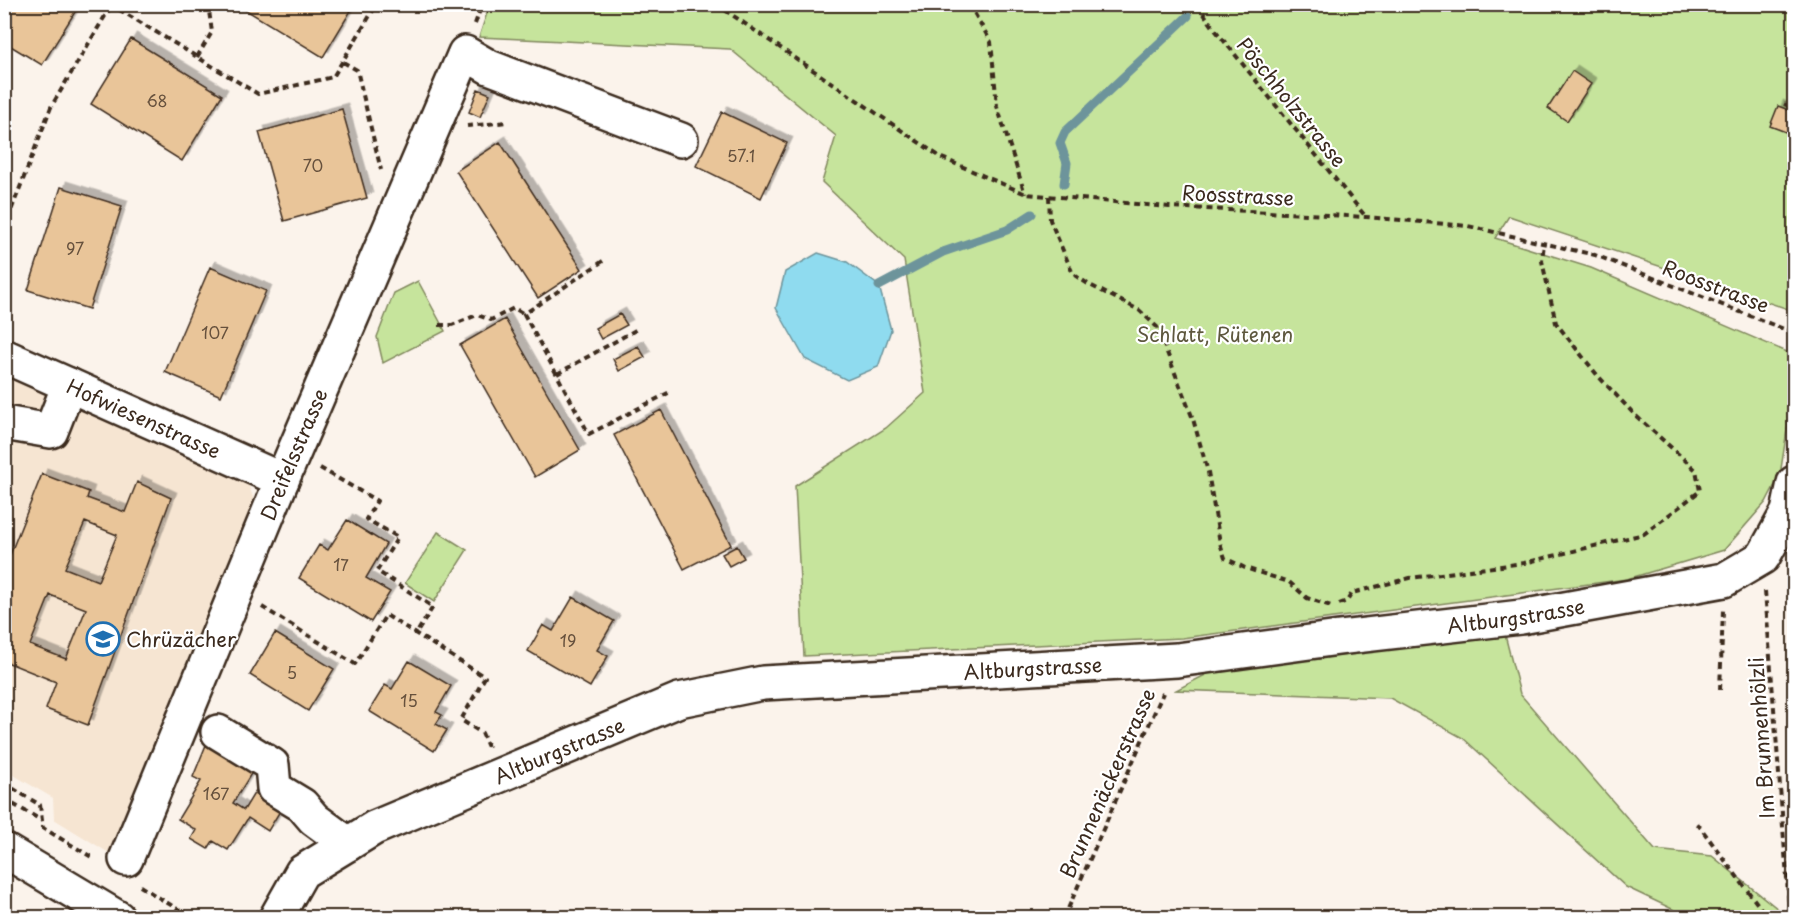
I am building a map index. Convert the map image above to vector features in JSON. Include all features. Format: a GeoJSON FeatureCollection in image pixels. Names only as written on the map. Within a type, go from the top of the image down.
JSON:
{"type":"FeatureCollection","features":[{"type":"Feature","properties":{"kind":"street","name":"Dreifelsstrasse"},"geometry":{"type":"LineString","coordinates":[[126,859],[288,467],[465,53],[489,67],[681,140]]}},
{"type":"Feature","properties":{"kind":"street","name":"Hofwiesenstrasse"},"geometry":{"type":"LineString","coordinates":[[4,357],[69,385],[288,467]]}},
{"type":"Feature","properties":{"kind":"street"},"geometry":{"type":"LineString","coordinates":[[4,423],[51,431],[69,385]]}},
{"type":"Feature","properties":{"kind":"street","name":"Altburgstrasse"},"geometry":{"type":"LineString","coordinates":[[276,918],[302,872],[374,828],[679,700],[763,683],[1177,660],[1521,617],[1724,580],[1762,557],[1788,512],[1794,483]]}},
{"type":"Feature","properties":{"kind":"street"},"geometry":{"type":"LineString","coordinates":[[218,732],[272,765],[274,788],[302,805],[314,819],[348,844]]}},
{"type":"Feature","properties":{"kind":"street"},"geometry":{"type":"LineString","coordinates":[[4,849],[118,918]]}},
{"type":"Feature","properties":{"kind":"path"},"geometry":{"type":"LineString","coordinates":[[197,57],[212,32],[208,4]]}},
{"type":"Feature","properties":{"kind":"path"},"geometry":{"type":"LineString","coordinates":[[4,229],[51,107],[111,5],[258,94],[333,77],[377,4]]}},
{"type":"Feature","properties":{"kind":"path","name":"Roosstrasse"},"geometry":{"type":"LineString","coordinates":[[716,4],[942,158],[1026,194],[1169,207],[1366,217],[1468,226],[1595,255],[1794,333]]}},
{"type":"Feature","properties":{"kind":"path"},"geometry":{"type":"LineString","coordinates":[[969,4],[991,42],[998,106],[1026,194]]}},
{"type":"Feature","properties":{"kind":"path","name":"Pöschholzstrasse"},"geometry":{"type":"LineString","coordinates":[[1197,4],[1216,31],[1366,217]]}},
{"type":"Feature","properties":{"kind":"path"},"geometry":{"type":"LineString","coordinates":[[342,62],[357,70],[381,171]]}},
{"type":"Feature","properties":{"kind":"path"},"geometry":{"type":"LineString","coordinates":[[1784,104],[1794,108]]}},
{"type":"Feature","properties":{"kind":"path"},"geometry":{"type":"LineString","coordinates":[[1049,196],[1050,220],[1073,274],[1138,310],[1157,327],[1193,419],[1208,472],[1220,543],[1225,558],[1245,568],[1289,582],[1307,598],[1332,607],[1347,601],[1352,593],[1410,578],[1524,563],[1644,534],[1700,491],[1696,470],[1635,415],[1598,376],[1556,323],[1542,261],[1544,243]]}},
{"type":"Feature","properties":{"kind":"path"},"geometry":{"type":"LineString","coordinates":[[524,314],[603,261]]}},
{"type":"Feature","properties":{"kind":"path"},"geometry":{"type":"LineString","coordinates":[[439,325],[452,325],[477,315],[491,320],[514,308],[524,314],[589,434],[672,391]]}},
{"type":"Feature","properties":{"kind":"path"},"geometry":{"type":"LineString","coordinates":[[557,374],[639,328]]}},
{"type":"Feature","properties":{"kind":"path"},"geometry":{"type":"LineString","coordinates":[[288,467],[377,501],[366,519],[398,537],[377,571],[433,607],[416,634]]}},
{"type":"Feature","properties":{"kind":"path","name":"Im Brunnenhölzli"},"geometry":{"type":"LineString","coordinates":[[1762,557],[1790,918]]}},
{"type":"Feature","properties":{"kind":"path"},"geometry":{"type":"LineString","coordinates":[[1720,690],[1724,580]]}},
{"type":"Feature","properties":{"kind":"path"},"geometry":{"type":"LineString","coordinates":[[236,591],[355,664],[386,615],[484,677],[461,720],[482,733],[499,776]]}},
{"type":"Feature","properties":{"kind":"path","name":"Brunnenäckerstrasse"},"geometry":{"type":"LineString","coordinates":[[1064,918],[1177,660]]}},
{"type":"Feature","properties":{"kind":"path"},"geometry":{"type":"LineString","coordinates":[[4,798],[42,820]]}},
{"type":"Feature","properties":{"kind":"path"},"geometry":{"type":"LineString","coordinates":[[1697,823],[1768,918]]}},
{"type":"Feature","properties":{"kind":"shaded area","name":"Chrüzächer"},"geometry":{"type":"Polygon","coordinates":[[[5,374],[247,480],[257,509],[109,853],[54,819],[53,798],[5,770],[5,374]]]}},
{"type":"Feature","properties":{"kind":"green space","name":"Schlatt, Rütenen"},"geometry":{"type":"Polygon","coordinates":[[[490,4],[1794,5],[1794,311],[1509,216],[1495,238],[1591,268],[1794,355],[1794,385],[1780,475],[1766,502],[1724,550],[1627,579],[1182,638],[804,656],[795,486],[886,428],[925,393],[904,260],[822,182],[836,136],[730,49],[479,37],[490,4]]]}},
{"type":"Feature","properties":{"kind":"green space"},"geometry":{"type":"Polygon","coordinates":[[[418,281],[445,331],[383,363],[377,337],[394,293],[418,281]]]}},
{"type":"Feature","properties":{"kind":"green space"},"geometry":{"type":"Polygon","coordinates":[[[438,532],[467,550],[434,602],[405,583],[438,532]]]}},
{"type":"Feature","properties":{"kind":"green space"},"geometry":{"type":"Polygon","coordinates":[[[1505,635],[1520,694],[1655,850],[1712,856],[1788,917],[1689,917],[1626,887],[1463,738],[1390,698],[1176,690],[1211,672],[1505,635]]]}},
{"type":"Feature","properties":{"kind":"water"},"geometry":{"type":"Polygon","coordinates":[[[818,253],[847,262],[879,286],[891,330],[878,367],[847,380],[805,359],[776,308],[785,272],[818,253]]]}},
{"type":"Feature","properties":{"kind":"building"},"geometry":{"type":"Polygon","coordinates":[[[4,4],[80,4],[42,65],[4,42],[4,4]]]}},
{"type":"Feature","properties":{"kind":"building"},"geometry":{"type":"Polygon","coordinates":[[[236,4],[355,4],[323,57],[236,4]]]}},
{"type":"Feature","properties":{"kind":"building"},"geometry":{"type":"Polygon","coordinates":[[[131,39],[222,95],[182,161],[91,104],[131,39]]]}},
{"type":"Feature","properties":{"kind":"building"},"geometry":{"type":"Polygon","coordinates":[[[1572,71],[1591,84],[1567,121],[1548,108],[1572,71]]]}},
{"type":"Feature","properties":{"kind":"building"},"geometry":{"type":"Polygon","coordinates":[[[478,89],[490,94],[480,117],[469,112],[478,89]]]}},
{"type":"Feature","properties":{"kind":"building"},"geometry":{"type":"Polygon","coordinates":[[[1778,106],[1794,112],[1791,134],[1770,126],[1778,106]]]}},
{"type":"Feature","properties":{"kind":"building"},"geometry":{"type":"Polygon","coordinates":[[[342,109],[367,198],[284,221],[259,132],[342,109]]]}},
{"type":"Feature","properties":{"kind":"building"},"geometry":{"type":"Polygon","coordinates":[[[722,112],[787,143],[761,198],[696,166],[722,112]]]}},
{"type":"Feature","properties":{"kind":"building"},"geometry":{"type":"Polygon","coordinates":[[[500,142],[582,269],[538,298],[456,171],[500,142]]]}},
{"type":"Feature","properties":{"kind":"building"},"geometry":{"type":"Polygon","coordinates":[[[61,187],[122,206],[89,309],[28,290],[61,187]]]}},
{"type":"Feature","properties":{"kind":"building"},"geometry":{"type":"Polygon","coordinates":[[[210,267],[266,291],[221,396],[165,372],[210,267]]]}},
{"type":"Feature","properties":{"kind":"building"},"geometry":{"type":"Polygon","coordinates":[[[620,314],[627,325],[601,339],[595,328],[620,314]]]}},
{"type":"Feature","properties":{"kind":"building"},"geometry":{"type":"Polygon","coordinates":[[[505,319],[580,450],[535,477],[460,345],[505,319]]]}},
{"type":"Feature","properties":{"kind":"building"},"geometry":{"type":"Polygon","coordinates":[[[638,346],[645,357],[619,371],[613,359],[638,346]]]}},
{"type":"Feature","properties":{"kind":"building"},"geometry":{"type":"Polygon","coordinates":[[[661,410],[731,545],[684,569],[614,435],[661,410]]]}},
{"type":"Feature","properties":{"kind":"building"},"geometry":{"type":"Polygon","coordinates":[[[42,474],[89,492],[87,498],[125,512],[137,482],[171,498],[88,725],[46,709],[56,682],[4,661],[4,570],[42,474]],[[85,522],[65,568],[98,581],[117,535],[85,522]],[[50,595],[30,645],[66,659],[86,609],[50,595]]]}},
{"type":"Feature","properties":{"kind":"building"},"geometry":{"type":"Polygon","coordinates":[[[347,520],[386,544],[366,578],[390,592],[371,622],[299,578],[319,545],[328,550],[347,520]]]}},
{"type":"Feature","properties":{"kind":"building"},"geometry":{"type":"Polygon","coordinates":[[[737,546],[744,558],[729,566],[722,554],[737,546]]]}},
{"type":"Feature","properties":{"kind":"building"},"geometry":{"type":"Polygon","coordinates":[[[573,597],[614,621],[597,650],[608,656],[590,687],[528,651],[543,625],[553,631],[573,597]]]}},
{"type":"Feature","properties":{"kind":"building"},"geometry":{"type":"Polygon","coordinates":[[[275,633],[334,669],[308,711],[250,675],[275,633]]]}},
{"type":"Feature","properties":{"kind":"building"},"geometry":{"type":"Polygon","coordinates":[[[409,661],[451,686],[436,712],[442,715],[436,724],[447,730],[434,751],[369,711],[385,685],[392,689],[409,661]]]}},
{"type":"Feature","properties":{"kind":"building"},"geometry":{"type":"Polygon","coordinates":[[[210,735],[257,764],[233,803],[244,810],[259,785],[286,801],[268,831],[248,818],[228,850],[213,841],[208,849],[191,839],[196,830],[178,819],[201,781],[193,777],[210,735]]]}},
{"type":"Feature","properties":{"kind":"waterway"},"geometry":{"type":"LineString","coordinates":[[1064,184],[1067,163],[1060,143],[1065,132],[1188,16]]}},
{"type":"Feature","properties":{"kind":"waterway"},"geometry":{"type":"LineString","coordinates":[[879,286],[943,252],[1007,230],[1032,214]]}},
{"type":"Feature","properties":{"kind":"place","name":"Chrüzächer"},"geometry":{"type":"Point","coordinates":[103,639]}}]}
